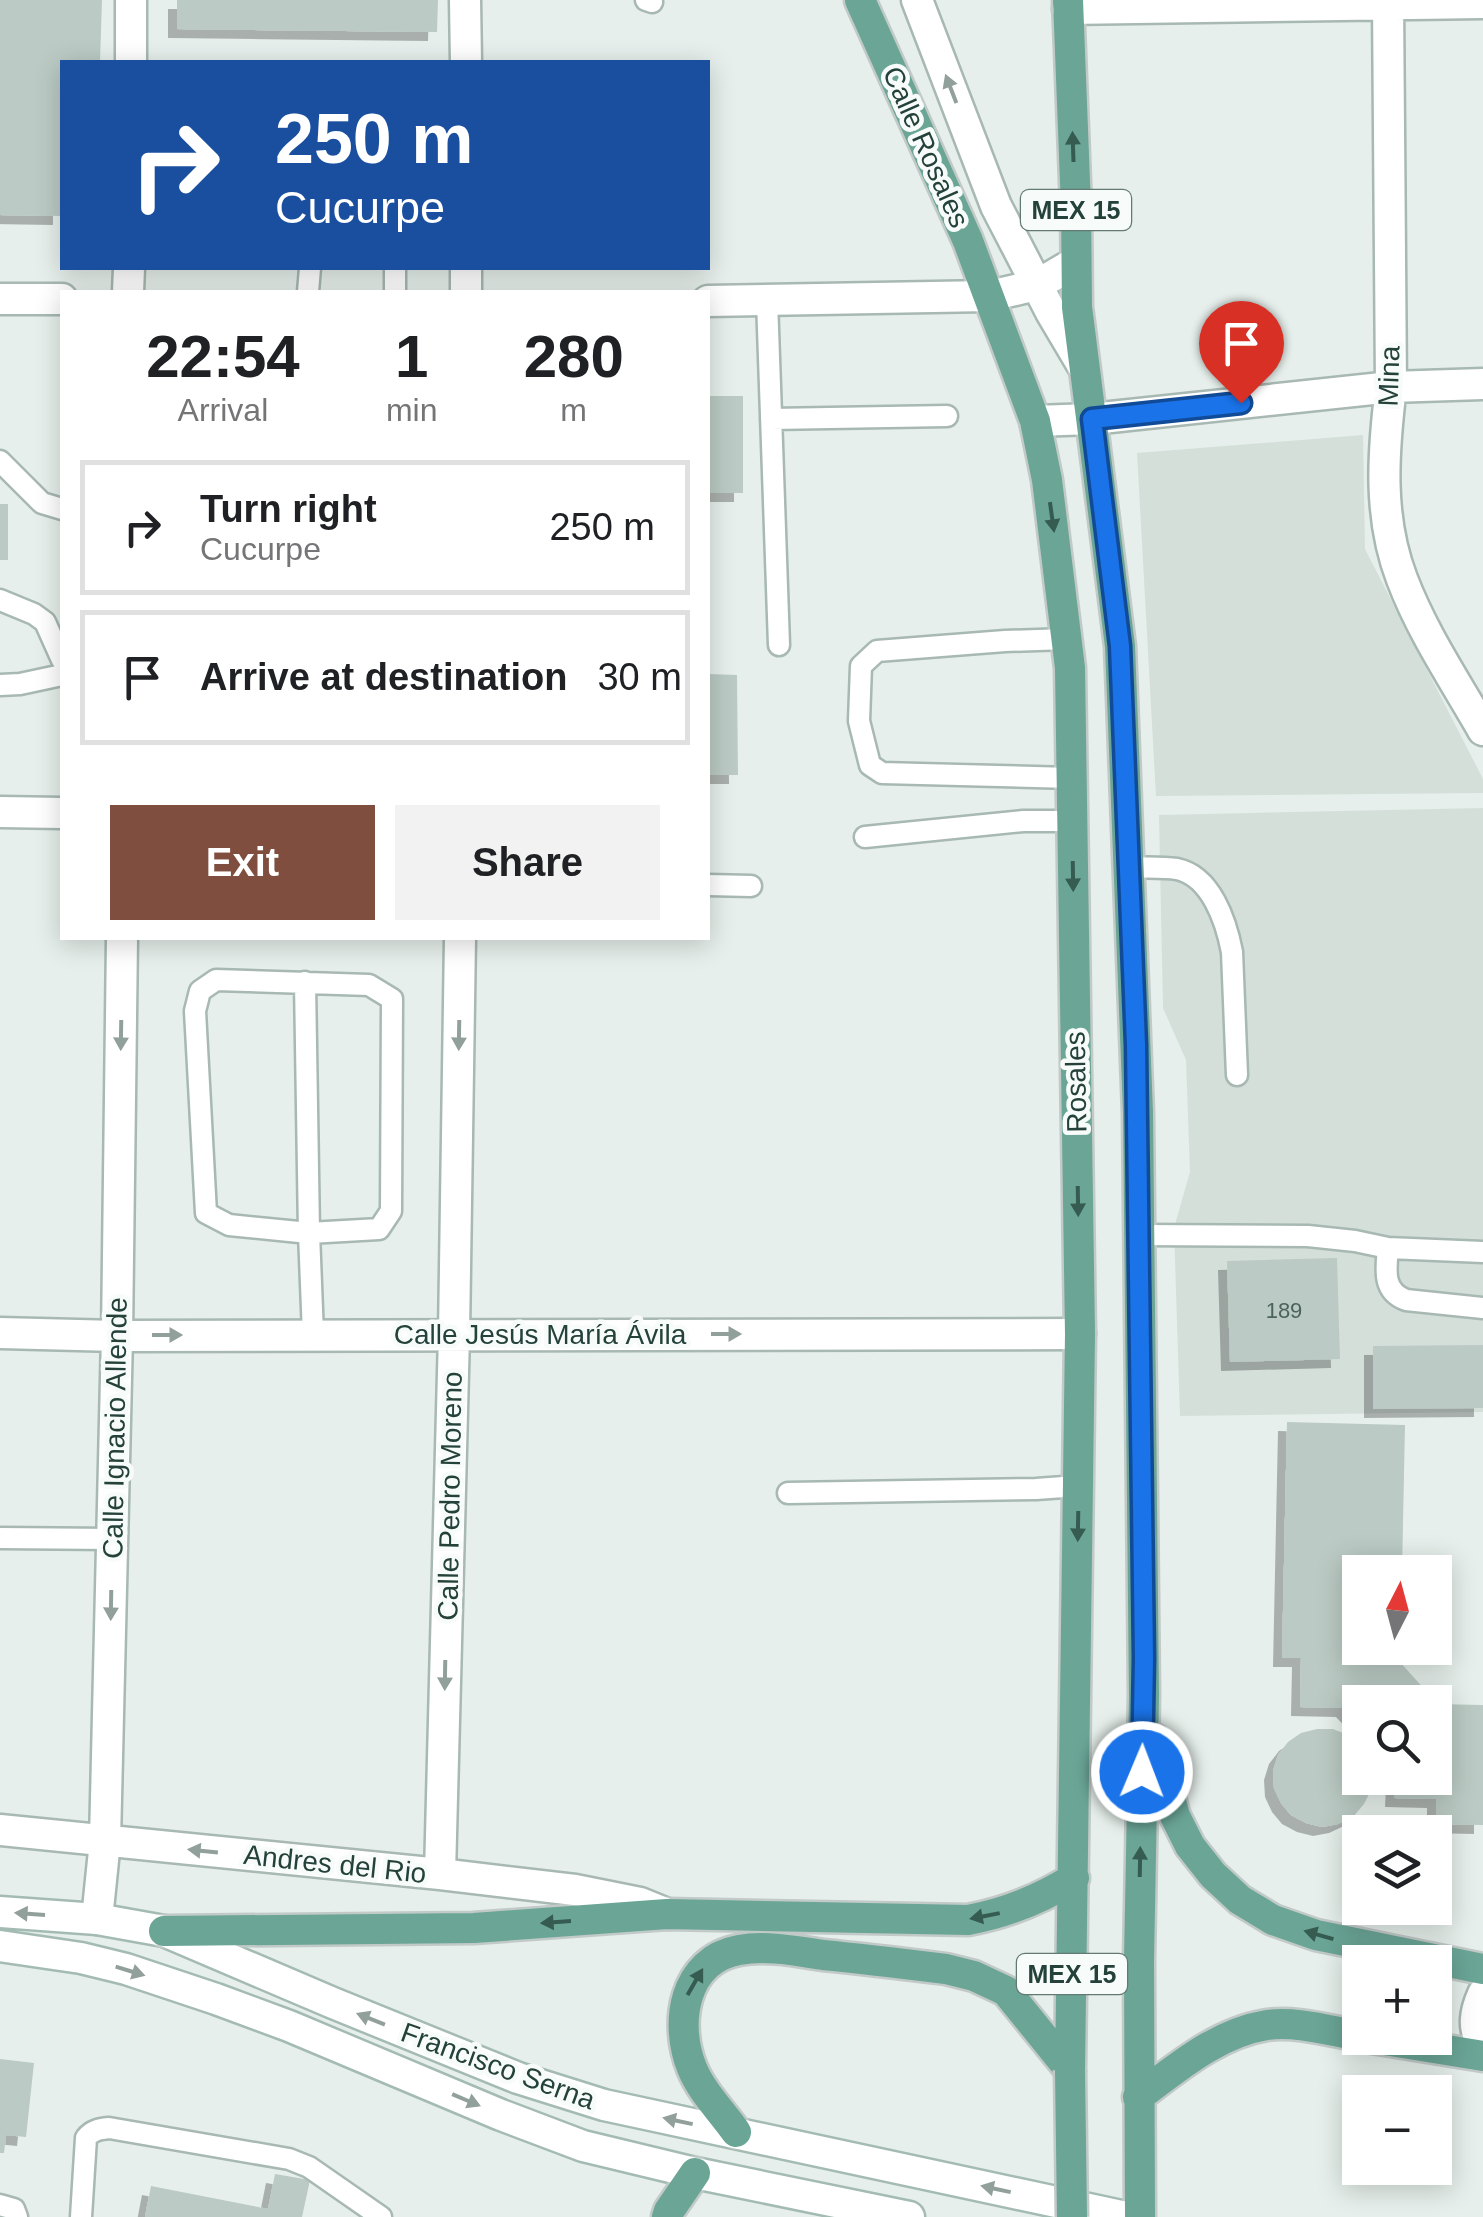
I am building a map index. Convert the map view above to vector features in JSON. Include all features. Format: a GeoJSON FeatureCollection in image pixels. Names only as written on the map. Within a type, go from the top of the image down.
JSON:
{"type":"FeatureCollection","features":[{"type":"Feature","properties":{"kind":"main road","name":"Calle Rosales"},"geometry":{"type":"LineString","coordinates":[[860,0],[947,190],[990,296]]}},
{"type":"Feature","properties":{"kind":"main road","name":"MEX 15"},"geometry":{"type":"LineString","coordinates":[[1068,4],[1077,308],[1120,646],[1138,1096],[1144,1696],[1138,1960],[1140,2217]]}},
{"type":"Feature","properties":{"kind":"main road","name":"Rosales"},"geometry":{"type":"LineString","coordinates":[[990,296],[1035,421],[1047,480],[1070,668],[1080,1334],[1074,1878]]}},
{"type":"Feature","properties":{"kind":"main road"},"geometry":{"type":"LineString","coordinates":[[1144,1696],[1162,1774],[1190,1846],[1240,1900],[1273,1920],[1316,1935],[1483,1969]]}},
{"type":"Feature","properties":{"kind":"main road","name":"MEX 15"},"geometry":{"type":"LineString","coordinates":[[1072,2217],[1074,1878]]}},
{"type":"Feature","properties":{"kind":"main road"},"geometry":{"type":"LineString","coordinates":[[164,1931],[474,1928],[667,1914],[968,1920],[1000,1914],[1051,1893],[1074,1878]]}},
{"type":"Feature","properties":{"kind":"main road"},"geometry":{"type":"LineString","coordinates":[[736,2132],[693,2071],[682,2025],[692,1982],[706,1965],[740,1950],[773,1949],[946,1969],[974,1976],[1006,1991],[1070,2070]]}},
{"type":"Feature","properties":{"kind":"main road"},"geometry":{"type":"LineString","coordinates":[[1139,2112],[1184,2063],[1216,2042],[1269,2025],[1342,2033]]}},
{"type":"Feature","properties":{"kind":"main road"},"geometry":{"type":"LineString","coordinates":[[1452,2051],[1483,2056]]}},
{"type":"Feature","properties":{"kind":"main road"},"geometry":{"type":"LineString","coordinates":[[667,2217],[694,2173]]}},
{"type":"Feature","properties":{"kind":"street"},"geometry":{"type":"LineString","coordinates":[[130,60],[131,0]]}},
{"type":"Feature","properties":{"kind":"street"},"geometry":{"type":"LineString","coordinates":[[465,0],[466,60]]}},
{"type":"Feature","properties":{"kind":"street","name":"Calle Rosales"},"geometry":{"type":"LineString","coordinates":[[917,0],[996,206],[1083,366]]}},
{"type":"Feature","properties":{"kind":"street","name":"Mina"},"geometry":{"type":"LineString","coordinates":[[1387,3],[1391,387],[1384,445],[1384,490],[1389,532],[1402,579],[1483,730]]}},
{"type":"Feature","properties":{"kind":"street"},"geometry":{"type":"LineString","coordinates":[[1068,4],[1483,3]]}},
{"type":"Feature","properties":{"kind":"street"},"geometry":{"type":"LineString","coordinates":[[710,302],[990,296],[1037,285],[1076,262]]}},
{"type":"Feature","properties":{"kind":"street"},"geometry":{"type":"LineString","coordinates":[[0,300],[60,300]]}},
{"type":"Feature","properties":{"kind":"street"},"geometry":{"type":"LineString","coordinates":[[1035,421],[1092,419],[1391,387],[1483,384]]}},
{"type":"Feature","properties":{"kind":"street"},"geometry":{"type":"LineString","coordinates":[[0,812],[60,812]]}},
{"type":"Feature","properties":{"kind":"street","name":"Calle Ignacio Allende"},"geometry":{"type":"LineString","coordinates":[[97,1919],[105,1841],[118,1336],[122,940]]}},
{"type":"Feature","properties":{"kind":"street","name":"Calle Pedro Moreno"},"geometry":{"type":"LineString","coordinates":[[440,1874],[460,940]]}},
{"type":"Feature","properties":{"kind":"street","name":"Calle Jesús María Ávila"},"geometry":{"type":"LineString","coordinates":[[0,1333],[1080,1334]]}},
{"type":"Feature","properties":{"kind":"street","name":"Andres del Rio"},"geometry":{"type":"LineString","coordinates":[[0,1830],[574,1890],[640,1903],[667,1914]]}},
{"type":"Feature","properties":{"kind":"street","name":"Francisco Serna"},"geometry":{"type":"LineString","coordinates":[[0,1912],[97,1919],[164,1931],[518,2078],[604,2105],[1126,2217]]}},
{"type":"Feature","properties":{"kind":"street","name":"Francisco Serna"},"geometry":{"type":"LineString","coordinates":[[0,1946],[81,1958],[144,1975],[290,2026],[501,2116],[583,2146],[910,2217]]}},
{"type":"Feature","properties":{"kind":"street"},"geometry":{"type":"LineString","coordinates":[[1483,1994],[1475,2012],[1477,2036],[1483,2046]]}},
{"type":"Feature","properties":{"kind":"lane"},"geometry":{"type":"LineString","coordinates":[[767,300],[779,645]]}},
{"type":"Feature","properties":{"kind":"lane"},"geometry":{"type":"LineString","coordinates":[[771,419],[947,416]]}},
{"type":"Feature","properties":{"kind":"lane"},"geometry":{"type":"LineString","coordinates":[[0,461],[42,502],[60,509]]}},
{"type":"Feature","properties":{"kind":"lane"},"geometry":{"type":"LineString","coordinates":[[0,600],[45,622],[60,656]]}},
{"type":"Feature","properties":{"kind":"lane"},"geometry":{"type":"LineString","coordinates":[[1067,640],[877,651],[861,666],[860,721],[870,765],[882,774],[1072,778]]}},
{"type":"Feature","properties":{"kind":"lane"},"geometry":{"type":"LineString","coordinates":[[0,685],[60,676]]}},
{"type":"Feature","properties":{"kind":"lane"},"geometry":{"type":"LineString","coordinates":[[865,837],[1023,821],[1072,821]]}},
{"type":"Feature","properties":{"kind":"lane"},"geometry":{"type":"LineString","coordinates":[[1128,867],[1179,870],[1196,878],[1218,908],[1232,952],[1238,1075]]}},
{"type":"Feature","properties":{"kind":"lane"},"geometry":{"type":"LineString","coordinates":[[710,885],[751,886]]}},
{"type":"Feature","properties":{"kind":"lane"},"geometry":{"type":"LineString","coordinates":[[216,980],[368,984],[392,999],[391,1211],[378,1229],[309,1232],[229,1225],[206,1212],[195,1011],[200,990],[216,980]]}},
{"type":"Feature","properties":{"kind":"lane"},"geometry":{"type":"LineString","coordinates":[[306,982],[313,1335]]}},
{"type":"Feature","properties":{"kind":"lane"},"geometry":{"type":"LineString","coordinates":[[1139,1235],[1308,1236],[1388,1248],[1483,1252]]}},
{"type":"Feature","properties":{"kind":"lane"},"geometry":{"type":"LineString","coordinates":[[1388,1248],[1388,1286],[1395,1296],[1483,1308]]}},
{"type":"Feature","properties":{"kind":"lane"},"geometry":{"type":"LineString","coordinates":[[788,1493],[1078,1486]]}},
{"type":"Feature","properties":{"kind":"lane"},"geometry":{"type":"LineString","coordinates":[[0,1538],[112,1540]]}},
{"type":"Feature","properties":{"kind":"lane"},"geometry":{"type":"LineString","coordinates":[[81,2217],[86,2138],[109,2128],[289,2159],[309,2167],[381,2217]]}},
{"type":"Feature","properties":{"kind":"lane"},"geometry":{"type":"LineString","coordinates":[[0,2205],[14,2209],[17,2217]]}},
{"type":"Feature","properties":{"kind":"shaded area"},"geometry":{"type":"Polygon","coordinates":[[[1363,435],[1365,549],[1483,779],[1483,793],[1156,796],[1137,453],[1363,435]]]}},
{"type":"Feature","properties":{"kind":"shaded area"},"geometry":{"type":"Polygon","coordinates":[[[1483,808],[1483,1412],[1180,1416],[1174,1228],[1190,1172],[1186,1060],[1163,1008],[1159,815],[1483,808]]]}},
{"type":"Feature","properties":{"kind":"building"},"geometry":{"type":"Polygon","coordinates":[[[0,0],[102,0],[100,60],[60,60],[60,216],[0,215],[0,0]]]}},
{"type":"Feature","properties":{"kind":"building"},"geometry":{"type":"Polygon","coordinates":[[[177,0],[438,0],[437,32],[177,29],[177,0]]]}},
{"type":"Feature","properties":{"kind":"building"},"geometry":{"type":"Polygon","coordinates":[[[710,396],[743,396],[743,493],[710,493],[710,396]]]}},
{"type":"Feature","properties":{"kind":"building"},"geometry":{"type":"Polygon","coordinates":[[[0,504],[8,504],[8,560],[0,560],[0,504]]]}},
{"type":"Feature","properties":{"kind":"building"},"geometry":{"type":"Polygon","coordinates":[[[710,674],[737,675],[738,775],[710,775],[710,674]]]}},
{"type":"Feature","properties":{"kind":"building"},"geometry":{"type":"Polygon","coordinates":[[[1337,1258],[1340,1359],[1230,1362],[1227,1261],[1337,1258]]]}},
{"type":"Feature","properties":{"kind":"building"},"geometry":{"type":"Polygon","coordinates":[[[1483,1345],[1483,1408],[1373,1409],[1373,1346],[1483,1345]]]}},
{"type":"Feature","properties":{"kind":"building"},"geometry":{"type":"Polygon","coordinates":[[[1287,1422],[1405,1425],[1402,1555],[1342,1555],[1342,1665],[1403,1665],[1421,1685],[1342,1685],[1342,1708],[1300,1707],[1301,1658],[1282,1658],[1287,1422]]]}},
{"type":"Feature","properties":{"kind":"building"},"geometry":{"type":"Polygon","coordinates":[[[1452,1704],[1483,1705],[1483,1825],[1452,1824],[1452,1815],[1436,1815],[1436,1799],[1394,1798],[1452,1795],[1452,1704]]]}},
{"type":"Feature","properties":{"kind":"building"},"geometry":{"type":"Polygon","coordinates":[[[1317,1729],[1342,1733],[1342,1795],[1368,1795],[1355,1815],[1342,1815],[1338,1824],[1322,1827],[1291,1815],[1274,1788],[1273,1771],[1278,1755],[1301,1733],[1317,1729]]]}},
{"type":"Feature","properties":{"kind":"building"},"geometry":{"type":"Polygon","coordinates":[[[0,2059],[34,2063],[26,2137],[6,2135],[4,2153],[0,2153],[0,2059]]]}},
{"type":"Feature","properties":{"kind":"building"},"geometry":{"type":"Polygon","coordinates":[[[275,2174],[310,2180],[302,2217],[145,2217],[151,2186],[268,2209],[275,2174]]]}},
{"type":"Feature","properties":{"kind":"route"},"geometry":{"type":"LineString","coordinates":[[1142,1772],[1136,1045],[1120,646],[1092,419],[1241,403]]}}]}
